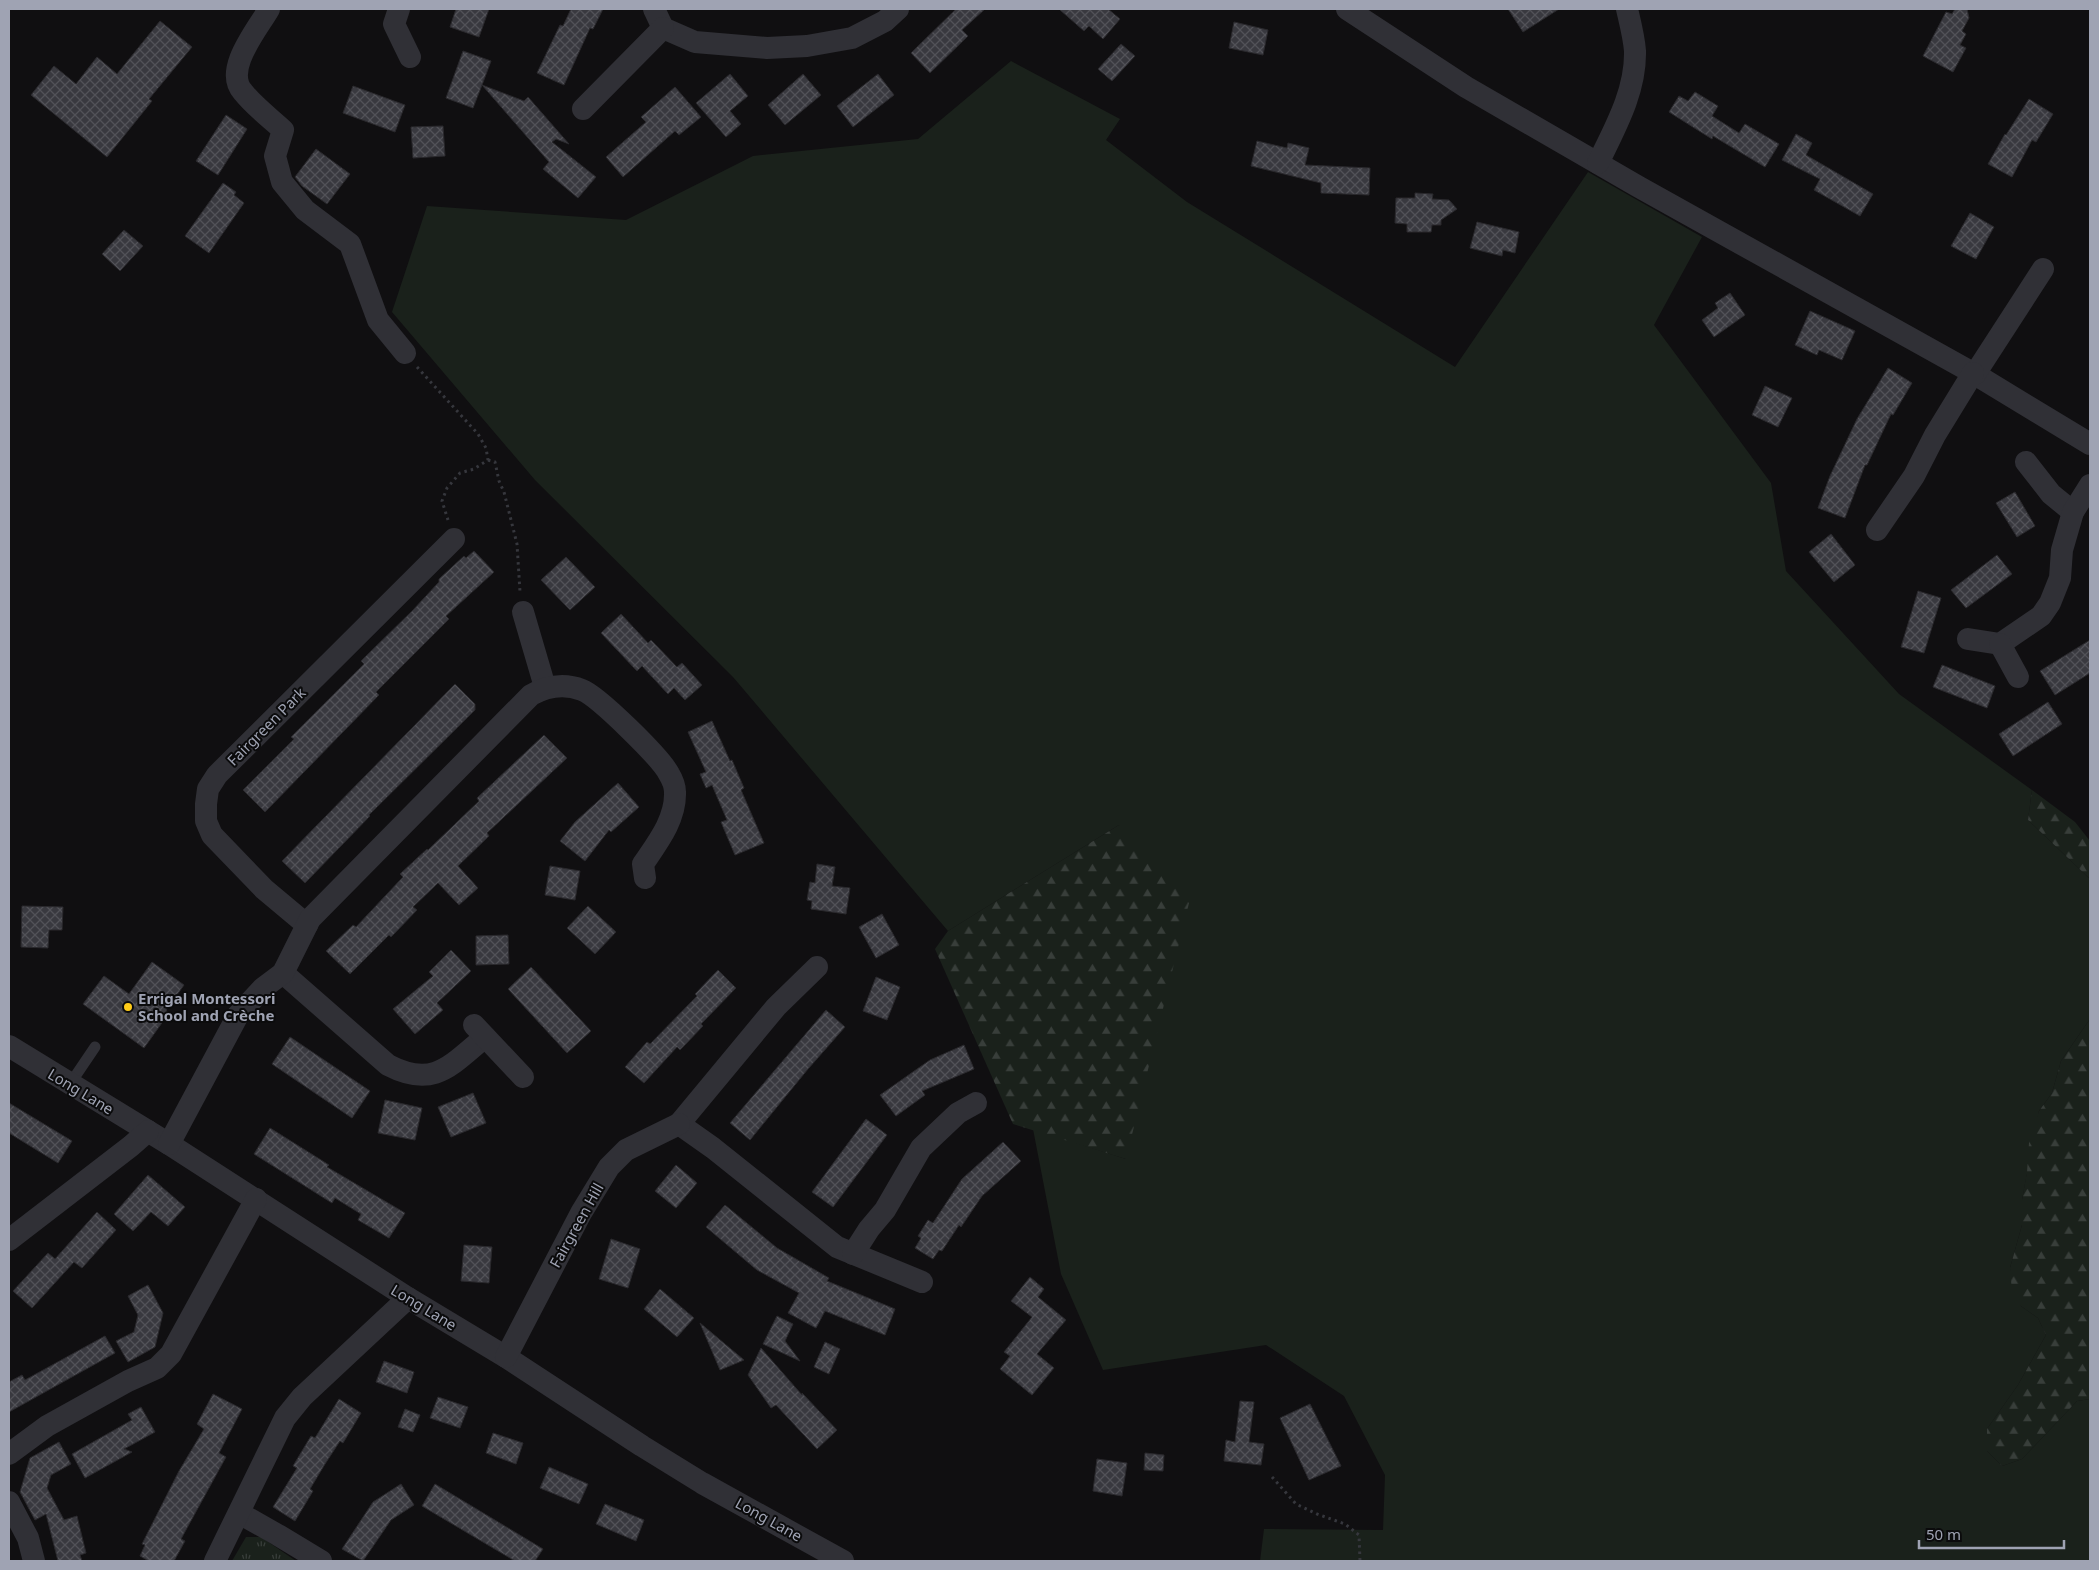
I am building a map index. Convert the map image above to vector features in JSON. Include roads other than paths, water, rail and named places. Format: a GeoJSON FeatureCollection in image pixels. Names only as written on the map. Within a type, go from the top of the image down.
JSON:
{"type":"FeatureCollection","features":[{"type":"Feature","properties":{"kind":"street"},"geometry":{"type":"LineString","coordinates":[[269,9],[238,61],[235,77],[241,91],[283,130],[275,156],[282,182],[305,210],[350,244],[378,320],[405,353]]}},
{"type":"Feature","properties":{"kind":"street"},"geometry":{"type":"LineString","coordinates":[[399,9],[394,24],[410,57]]}},
{"type":"Feature","properties":{"kind":"street"},"geometry":{"type":"LineString","coordinates":[[583,110],[659,18],[695,42],[767,48],[808,46],[852,38],[884,21],[898,9]]}},
{"type":"Feature","properties":{"kind":"street"},"geometry":{"type":"LineString","coordinates":[[1347,9],[1466,87],[1974,373],[2090,444]]}},
{"type":"Feature","properties":{"kind":"street"},"geometry":{"type":"LineString","coordinates":[[1598,163],[1621,116],[1632,78],[1635,50],[1627,9]]}},
{"type":"Feature","properties":{"kind":"street"},"geometry":{"type":"LineString","coordinates":[[1877,530],[1914,476],[1936,435],[1974,373],[2043,269]]}},
{"type":"Feature","properties":{"kind":"street"},"geometry":{"type":"LineString","coordinates":[[2026,462],[2051,494],[2074,512]]}},
{"type":"Feature","properties":{"kind":"street"},"geometry":{"type":"LineString","coordinates":[[1968,639],[2000,644],[2041,616],[2050,603],[2060,578],[2062,550],[2074,512],[2090,484]]}},
{"type":"Feature","properties":{"kind":"street","name":"Fairgreen Park"},"geometry":{"type":"LineString","coordinates":[[307,925],[264,889],[212,835],[206,821],[208,789],[217,775],[454,539]]}},
{"type":"Feature","properties":{"kind":"street"},"geometry":{"type":"LineString","coordinates":[[523,612],[546,687]]}},
{"type":"Feature","properties":{"kind":"street"},"geometry":{"type":"LineString","coordinates":[[2000,644],[2018,678]]}},
{"type":"Feature","properties":{"kind":"street"},"geometry":{"type":"LineString","coordinates":[[169,1144],[238,1015],[263,988],[283,973],[310,919],[532,695],[546,687],[564,686],[582,690],[594,696],[653,753],[669,774],[675,790],[674,809],[656,845],[643,864],[645,878]]}},
{"type":"Feature","properties":{"kind":"street","name":"Fairgreen Hill"},"geometry":{"type":"LineString","coordinates":[[506,1357],[581,1213],[609,1168],[626,1150],[679,1124],[776,1007],[817,967]]}},
{"type":"Feature","properties":{"kind":"street"},"geometry":{"type":"LineString","coordinates":[[283,973],[388,1065],[402,1073],[422,1076],[437,1073],[451,1065],[480,1031],[523,1077]]}},
{"type":"Feature","properties":{"kind":"street","name":"Long Lane"},"geometry":{"type":"LineString","coordinates":[[9,1046],[169,1144],[408,1298],[506,1357],[642,1446],[702,1483],[843,1561]]}},
{"type":"Feature","properties":{"kind":"street"},"geometry":{"type":"LineString","coordinates":[[853,1254],[869,1229],[885,1210],[921,1148],[958,1113],[976,1103]]}},
{"type":"Feature","properties":{"kind":"street"},"geometry":{"type":"LineString","coordinates":[[679,1124],[713,1148],[837,1247],[922,1282]]}},
{"type":"Feature","properties":{"kind":"street"},"geometry":{"type":"LineString","coordinates":[[9,1240],[148,1131]]}},
{"type":"Feature","properties":{"kind":"street"},"geometry":{"type":"LineString","coordinates":[[9,1454],[47,1426],[128,1381],[157,1368],[170,1354],[256,1199]]}},
{"type":"Feature","properties":{"kind":"street"},"geometry":{"type":"LineString","coordinates":[[215,1561],[285,1418],[293,1408],[408,1298]]}},
{"type":"Feature","properties":{"kind":"street"},"geometry":{"type":"LineString","coordinates":[[9,1502],[28,1538],[34,1561]]}},
{"type":"Feature","properties":{"kind":"street"},"geometry":{"type":"LineString","coordinates":[[239,1513],[321,1561]]}},
{"type":"Feature","properties":{"kind":"lane"},"geometry":{"type":"LineString","coordinates":[[70,1084],[95,1047]]}},
{"type":"Feature","properties":{"kind":"place","name":"Errigal Montessori School and Crèche"},"geometry":{"type":"Point","coordinates":[128,1007]}}]}
